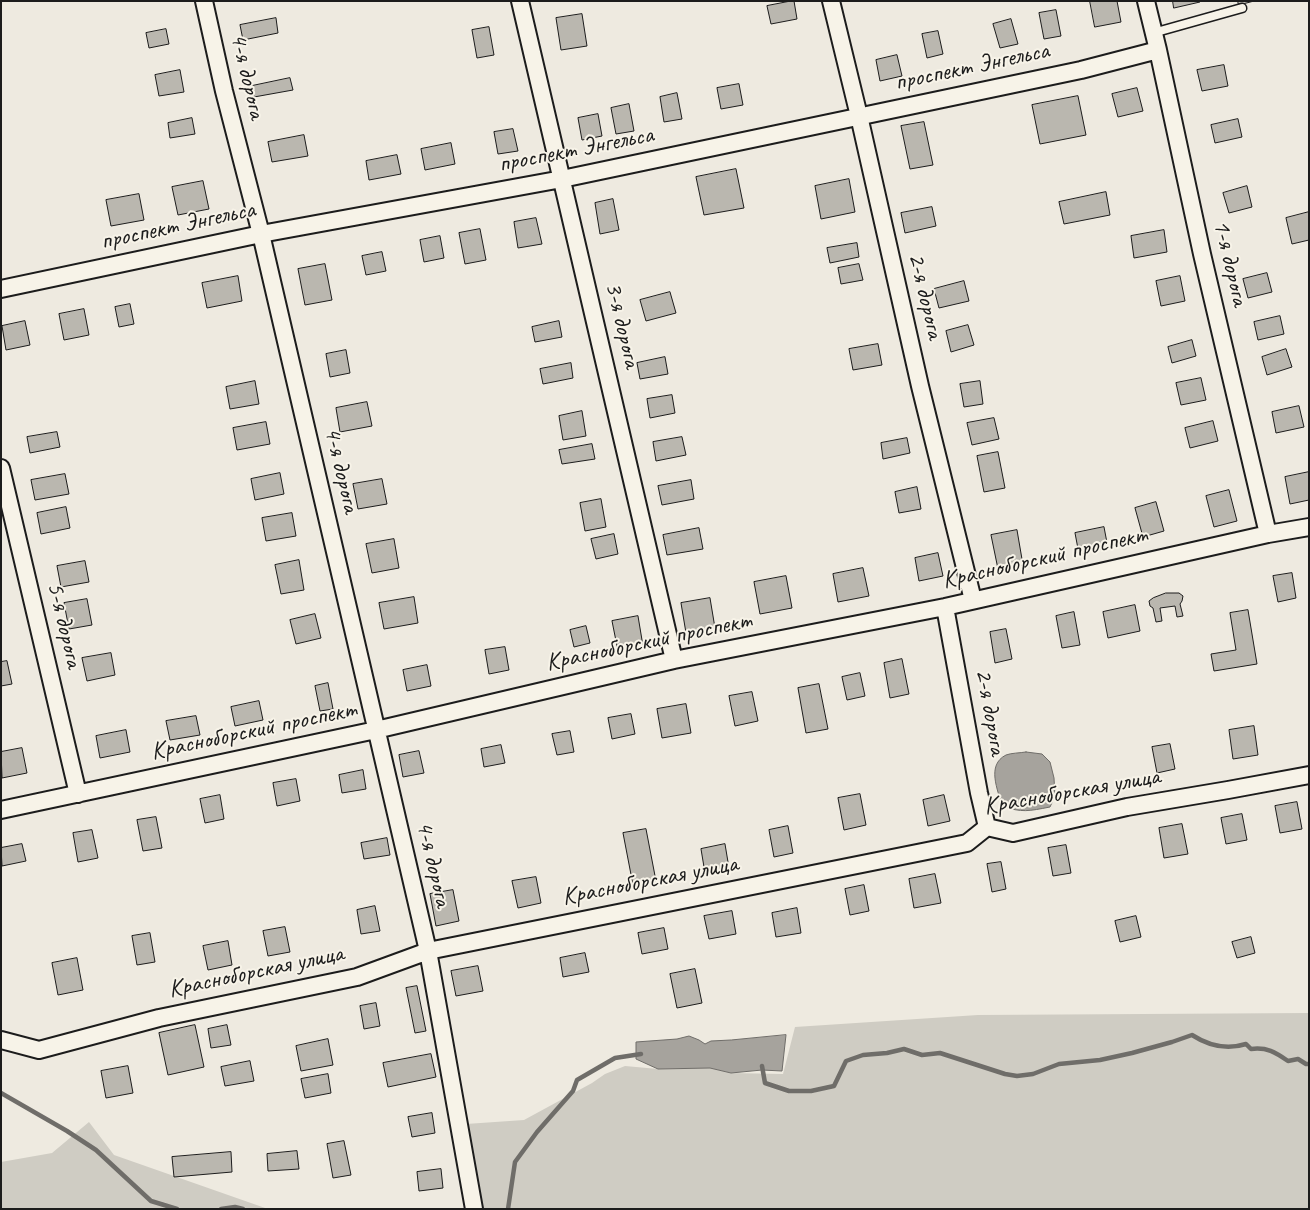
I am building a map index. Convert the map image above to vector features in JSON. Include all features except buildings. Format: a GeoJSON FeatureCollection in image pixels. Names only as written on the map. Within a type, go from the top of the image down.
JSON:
{"type":"FeatureCollection","features":[{"type":"Feature","properties":{"kind":"street","name":"4-я дорога"},"geometry":{"type":"LineString","coordinates":[[204,1],[224,91],[261,234],[428,951],[474,1209]]}},
{"type":"Feature","properties":{"kind":"street","name":"3-я дорога"},"geometry":{"type":"LineString","coordinates":[[520,1],[674,660]]}},
{"type":"Feature","properties":{"kind":"street","name":"2-я дорога"},"geometry":{"type":"LineString","coordinates":[[831,1],[920,386],[973,600]]}},
{"type":"Feature","properties":{"kind":"street","name":"1-я дорога"},"geometry":{"type":"LineString","coordinates":[[1146,1],[1202,254],[1268,534]]}},
{"type":"Feature","properties":{"kind":"street","name":"проспект Энгельса"},"geometry":{"type":"LineString","coordinates":[[1,289],[261,234],[562,180],[1081,70],[1158,50]]}},
{"type":"Feature","properties":{"kind":"street","name":"5-я дорога"},"geometry":{"type":"LineString","coordinates":[[1,468],[78,794]]}},
{"type":"Feature","properties":{"kind":"street","name":"Красноборский проспект"},"geometry":{"type":"LineString","coordinates":[[1,810],[376,730],[674,660],[945,607],[1268,534],[1309,528]]}},
{"type":"Feature","properties":{"kind":"street","name":"2-я дорога"},"geometry":{"type":"LineString","coordinates":[[945,607],[987,827]]}},
{"type":"Feature","properties":{"kind":"street","name":"Красноборская улица"},"geometry":{"type":"LineString","coordinates":[[1,1040],[39,1050],[159,1018],[357,977],[428,951],[967,843],[987,827],[1013,833],[1127,807],[1309,775]]}},
{"type":"Feature","properties":{"kind":"lane"},"geometry":{"type":"LineString","coordinates":[[1153,33],[1242,8]]}},
{"type":"Feature","properties":{"kind":"shaded area"},"geometry":{"type":"Polygon","coordinates":[[[1026,752],[1042,754],[1050,762],[1054,778],[1055,796],[1050,807],[1026,811],[1002,806],[996,785],[996,765],[1006,755],[1026,752]]]}},
{"type":"Feature","properties":{"kind":"shaded area"},"geometry":{"type":"Polygon","coordinates":[[[1309,1013],[1309,1209],[482,1209],[466,1124],[524,1120],[605,1074],[625,1066],[658,1069],[710,1068],[731,1073],[783,1074],[795,1027],[978,1015],[1309,1013]]]}},
{"type":"Feature","properties":{"kind":"shaded area"},"geometry":{"type":"Polygon","coordinates":[[[786,1035],[782,1071],[762,1070],[731,1073],[710,1068],[658,1069],[636,1059],[636,1042],[677,1039],[689,1036],[705,1044],[711,1041],[786,1035]]]}},
{"type":"Feature","properties":{"kind":"shaded area"},"geometry":{"type":"Polygon","coordinates":[[[89,1122],[114,1155],[268,1209],[1,1209],[1,1162],[52,1153],[89,1122]]]}},
{"type":"Feature","properties":{"kind":"waterway"},"geometry":{"type":"LineString","coordinates":[[762,1066],[765,1083],[789,1091],[811,1091],[834,1086],[846,1061],[863,1055],[904,1049],[922,1055],[940,1053],[1005,1074],[1017,1076],[1033,1074],[1059,1064],[1100,1060],[1132,1053],[1192,1035],[1218,1046],[1232,1047],[1246,1044],[1251,1049],[1271,1051],[1288,1061],[1298,1059],[1309,1064]]}},
{"type":"Feature","properties":{"kind":"waterway"},"geometry":{"type":"LineString","coordinates":[[508,1209],[515,1162],[537,1132],[573,1091],[577,1080],[615,1058],[641,1054]]}},
{"type":"Feature","properties":{"kind":"waterway"},"geometry":{"type":"LineString","coordinates":[[1,1093],[96,1150],[151,1201],[177,1209]]}},
{"type":"Feature","properties":{"kind":"waterway"},"geometry":{"type":"LineString","coordinates":[[221,1209],[235,1207],[243,1209]]}}]}
